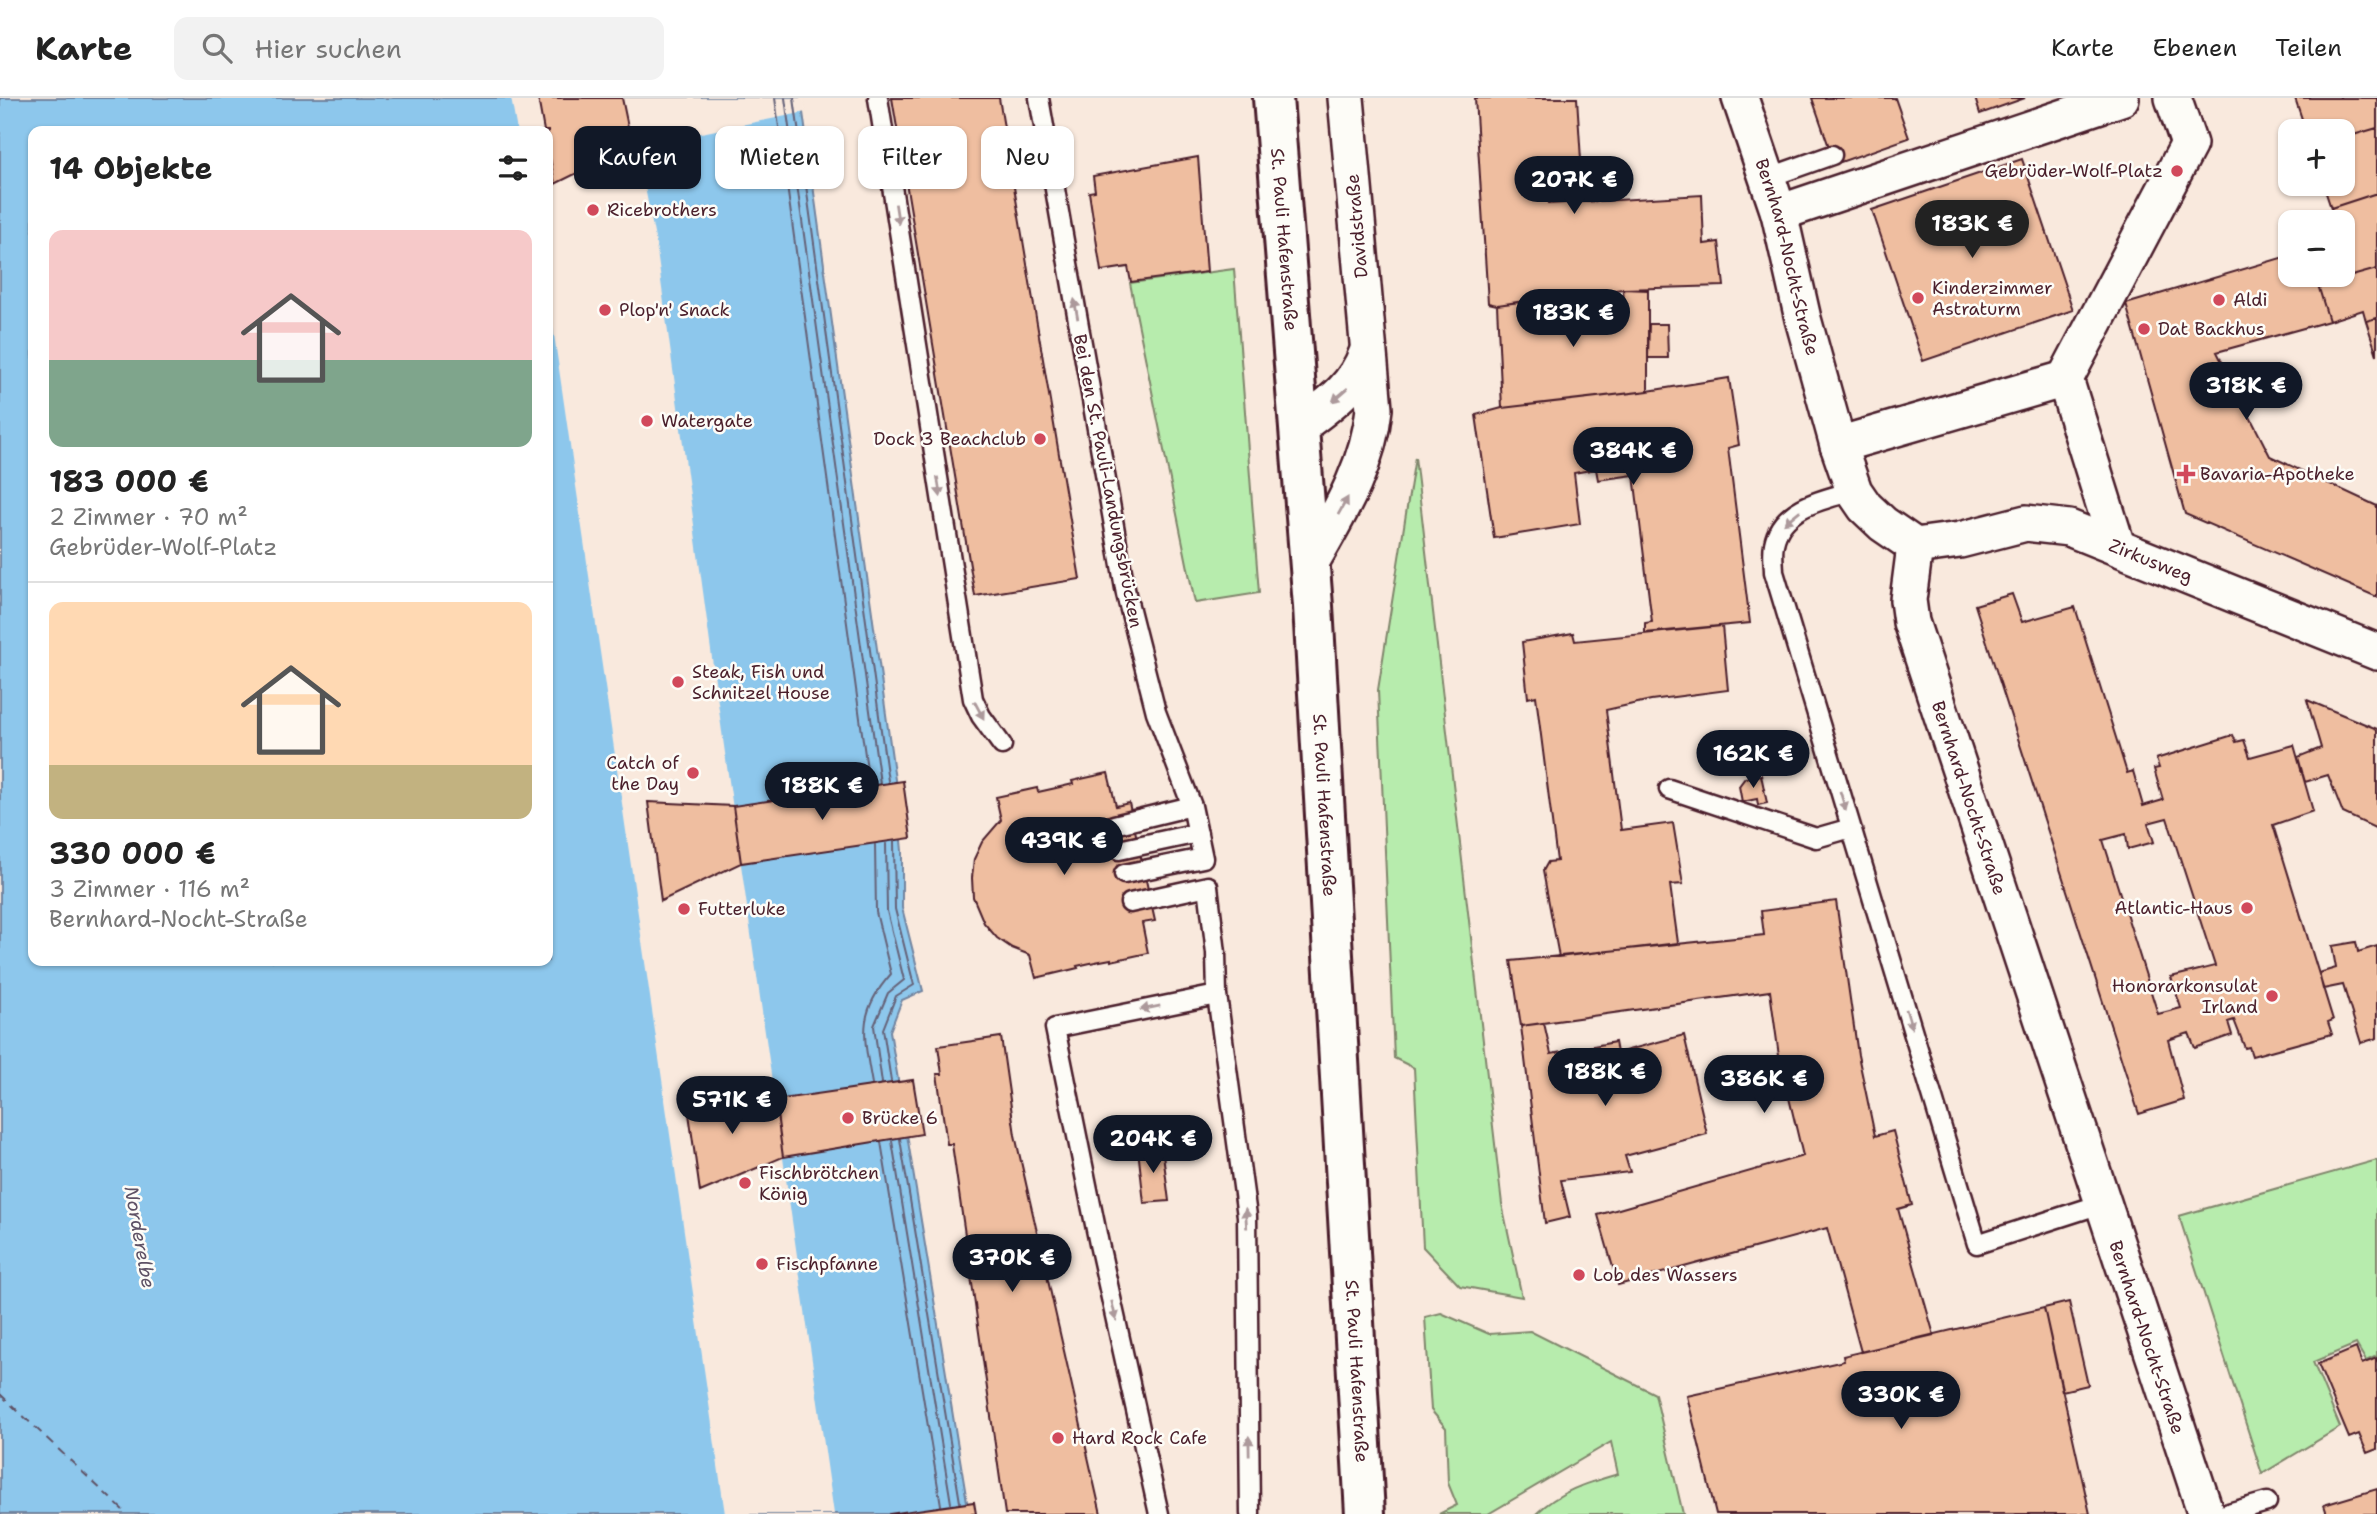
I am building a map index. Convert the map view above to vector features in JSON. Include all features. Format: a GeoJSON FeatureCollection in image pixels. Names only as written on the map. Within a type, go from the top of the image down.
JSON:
{"type":"FeatureCollection","features":[{"type":"Feature","properties":{"kind":"main road","name":"St. Pauli Hafenstraße"},"geometry":{"type":"LineString","coordinates":[[1273,98],[1300,427],[1365,1514]]}},
{"type":"Feature","properties":{"kind":"street","name":"Davidstraße"},"geometry":{"type":"LineString","coordinates":[[1309,566],[1352,491],[1372,431],[1374,395],[1367,353],[1346,98]]}},
{"type":"Feature","properties":{"kind":"street","name":"Bernhard-Nocht-Straße"},"geometry":{"type":"LineString","coordinates":[[1740,98],[1779,213],[1803,319],[1838,445],[1854,491],[1883,524],[1915,546],[1909,600],[1911,622],[2101,1204],[2206,1514]]}},
{"type":"Feature","properties":{"kind":"street"},"geometry":{"type":"LineString","coordinates":[[1779,213],[2120,98]]}},
{"type":"Feature","properties":{"kind":"street"},"geometry":{"type":"LineString","coordinates":[[2117,546],[2065,380],[2189,144],[2174,98]]}},
{"type":"Feature","properties":{"kind":"street"},"geometry":{"type":"LineString","coordinates":[[1300,427],[1350,386],[1367,353]]}},
{"type":"Feature","properties":{"kind":"street"},"geometry":{"type":"LineString","coordinates":[[1838,445],[2065,380]]}},
{"type":"Feature","properties":{"kind":"street","name":"Zirkusweg"},"geometry":{"type":"LineString","coordinates":[[1915,546],[1960,540],[2026,523],[2069,528],[2377,652]]}},
{"type":"Feature","properties":{"kind":"lane"},"geometry":{"type":"LineString","coordinates":[[878,98],[973,699],[981,716],[1002,745]]}},
{"type":"Feature","properties":{"kind":"lane","name":"Bei den St. Pauli-Landungsbrücken"},"geometry":{"type":"LineString","coordinates":[[1040,98],[1126,594],[1156,712],[1192,806],[1203,858],[1124,874]]}},
{"type":"Feature","properties":{"kind":"lane"},"geometry":{"type":"LineString","coordinates":[[1767,178],[1832,155]]}},
{"type":"Feature","properties":{"kind":"lane"},"geometry":{"type":"LineString","coordinates":[[1854,491],[1810,502],[1784,522],[1774,543],[1774,572],[1977,1244],[2101,1204]]}},
{"type":"Feature","properties":{"kind":"lane"},"geometry":{"type":"LineString","coordinates":[[1669,789],[1816,838],[1852,828]]}},
{"type":"Feature","properties":{"kind":"lane"},"geometry":{"type":"LineString","coordinates":[[1114,825],[1192,806]]}},
{"type":"Feature","properties":{"kind":"lane"},"geometry":{"type":"LineString","coordinates":[[1119,850],[1198,833]]}},
{"type":"Feature","properties":{"kind":"lane"},"geometry":{"type":"LineString","coordinates":[[1130,903],[1208,886],[1216,953],[1217,995],[1247,1216],[1250,1514]]}},
{"type":"Feature","properties":{"kind":"lane"},"geometry":{"type":"LineString","coordinates":[[1159,1514],[1099,1244],[1055,1028],[1217,995]]}},
{"type":"Feature","properties":{"kind":"lane"},"geometry":{"type":"LineString","coordinates":[[2225,1514],[2267,1502]]}},
{"type":"Feature","properties":{"kind":"green space"},"geometry":{"type":"Polygon","coordinates":[[[1234,269],[1259,593],[1195,603],[1130,283],[1234,269]]]}},
{"type":"Feature","properties":{"kind":"green space"},"geometry":{"type":"Polygon","coordinates":[[[1415,457],[1502,1204],[1522,1297],[1460,1286],[1423,1247],[1414,1068],[1394,1058],[1378,690],[1415,457]]]}},
{"type":"Feature","properties":{"kind":"green space"},"geometry":{"type":"Polygon","coordinates":[[[2377,1160],[2377,1356],[2366,1361],[2356,1344],[2313,1362],[2340,1427],[2262,1474],[2179,1216],[2377,1160]]]}},
{"type":"Feature","properties":{"kind":"green space"},"geometry":{"type":"Polygon","coordinates":[[[1441,1313],[1489,1334],[1530,1331],[1655,1394],[1683,1514],[1536,1514],[1564,1494],[1618,1474],[1611,1442],[1488,1514],[1439,1514],[1457,1505],[1448,1483],[1446,1428],[1431,1410],[1425,1317],[1441,1313]]]}},
{"type":"Feature","properties":{"kind":"water","name":"Norderelbe"},"geometry":{"type":"Polygon","coordinates":[[[0,98],[801,98],[805,126],[715,126],[715,189],[814,189],[896,787],[902,851],[902,908],[923,991],[902,1000],[890,1031],[969,1514],[0,1514],[0,98]]]}},
{"type":"Feature","properties":{"kind":"pier"},"geometry":{"type":"Polygon","coordinates":[[[511,98],[804,98],[806,112],[736,126],[715,126],[715,130],[701,133],[701,126],[574,126],[574,189],[645,189],[656,244],[722,732],[834,1514],[725,1514],[553,327],[553,126],[516,126],[511,98]]]}},
{"type":"Feature","properties":{"kind":"building"},"geometry":{"type":"Polygon","coordinates":[[[538,98],[622,98],[628,126],[574,126],[574,175],[555,184],[553,126],[543,126],[538,98]]]}},
{"type":"Feature","properties":{"kind":"building"},"geometry":{"type":"Polygon","coordinates":[[[892,98],[999,98],[1004,126],[981,126],[981,189],[1014,189],[1080,579],[975,596],[907,189],[967,189],[967,126],[897,126],[892,98]]]}},
{"type":"Feature","properties":{"kind":"building"},"geometry":{"type":"Polygon","coordinates":[[[1475,98],[1577,98],[1581,160],[1571,173],[1548,173],[1549,204],[1702,195],[1704,244],[1719,242],[1724,286],[1623,289],[1497,305],[1488,303],[1475,98]]]}},
{"type":"Feature","properties":{"kind":"building"},"geometry":{"type":"Polygon","coordinates":[[[1812,98],[1895,98],[1909,138],[1835,164],[1812,98]]]}},
{"type":"Feature","properties":{"kind":"building"},"geometry":{"type":"Polygon","coordinates":[[[1975,98],[2025,98],[1980,114],[1975,98]]]}},
{"type":"Feature","properties":{"kind":"building"},"geometry":{"type":"Polygon","coordinates":[[[2295,98],[2377,98],[2377,128],[2355,134],[2355,119],[2302,119],[2295,98]]]}},
{"type":"Feature","properties":{"kind":"building"},"geometry":{"type":"Polygon","coordinates":[[[2377,128],[2377,193],[2331,208],[2327,196],[2355,196],[2355,134],[2377,128]]]}},
{"type":"Feature","properties":{"kind":"building"},"geometry":{"type":"Polygon","coordinates":[[[1198,157],[1207,272],[1131,282],[1128,267],[1101,271],[1089,192],[1095,191],[1093,176],[1198,157]]]}},
{"type":"Feature","properties":{"kind":"building"},"geometry":{"type":"Polygon","coordinates":[[[2022,159],[2073,310],[1923,361],[1872,210],[2022,159]]]}},
{"type":"Feature","properties":{"kind":"building"},"geometry":{"type":"Polygon","coordinates":[[[2377,193],[2377,269],[2355,275],[2355,210],[2331,208],[2377,193]]]}},
{"type":"Feature","properties":{"kind":"building"},"geometry":{"type":"Polygon","coordinates":[[[2278,259],[2278,287],[2319,287],[2329,321],[2217,352],[2270,456],[2377,506],[2377,597],[2185,514],[2126,304],[2278,259]]]}},
{"type":"Feature","properties":{"kind":"building"},"geometry":{"type":"Polygon","coordinates":[[[2377,269],[2377,318],[2366,321],[2363,310],[2329,321],[2319,287],[2355,287],[2355,275],[2377,269]]]}},
{"type":"Feature","properties":{"kind":"building"},"geometry":{"type":"Polygon","coordinates":[[[1623,289],[1648,290],[1648,391],[1502,408],[1497,305],[1571,294],[1572,305],[1624,300],[1623,289]]]}},
{"type":"Feature","properties":{"kind":"building"},"geometry":{"type":"Polygon","coordinates":[[[2377,318],[2377,355],[2366,321],[2377,318]]]}},
{"type":"Feature","properties":{"kind":"building"},"geometry":{"type":"Polygon","coordinates":[[[1649,324],[1667,324],[1668,358],[1648,358],[1649,324]]]}},
{"type":"Feature","properties":{"kind":"building"},"geometry":{"type":"Polygon","coordinates":[[[1729,378],[1739,445],[1728,448],[1750,623],[1645,633],[1645,623],[1652,622],[1634,475],[1598,480],[1596,469],[1574,473],[1580,524],[1494,538],[1476,415],[1502,408],[1648,391],[1729,378]]]}},
{"type":"Feature","properties":{"kind":"building","name":"Atlantic-Haus"},"geometry":{"type":"Polygon","coordinates":[[[2012,594],[2022,622],[2075,607],[2127,773],[2133,771],[2143,806],[2163,800],[2154,769],[2159,768],[2156,759],[2233,735],[2236,742],[2244,740],[2250,757],[2294,745],[2313,811],[2273,825],[2333,1020],[2328,1022],[2332,1034],[2252,1056],[2249,1047],[2245,1048],[2234,1020],[2228,1022],[2232,1035],[2195,1048],[2189,1033],[2168,1040],[2184,1100],[2139,1114],[1975,605],[2012,594]],[[2167,818],[2148,823],[2154,842],[2128,849],[2126,834],[2103,840],[2158,1014],[2181,1008],[2171,977],[2215,966],[2167,818]]]}},
{"type":"Feature","properties":{"kind":"building"},"geometry":{"type":"Polygon","coordinates":[[[1722,626],[1728,690],[1651,700],[1606,710],[1621,830],[1673,823],[1683,884],[1670,885],[1678,943],[1559,957],[1543,871],[1548,862],[1557,861],[1536,696],[1528,698],[1522,642],[1573,633],[1575,641],[1722,626]]]}},
{"type":"Feature","properties":{"kind":"building"},"geometry":{"type":"Polygon","coordinates":[[[2307,700],[2377,729],[2377,829],[2343,813],[2328,775],[2305,782],[2298,757],[2321,748],[2307,700]]]}},
{"type":"Feature","properties":{"kind":"building"},"geometry":{"type":"Polygon","coordinates":[[[1108,773],[1116,806],[1129,803],[1155,921],[1142,923],[1148,953],[1077,966],[1078,968],[1036,978],[1030,955],[997,938],[984,923],[973,897],[974,859],[982,842],[1001,820],[996,797],[1037,788],[1038,792],[1108,773]]]}},
{"type":"Feature","properties":{"kind":"building"},"geometry":{"type":"Polygon","coordinates":[[[1761,775],[1767,803],[1758,805],[1757,799],[1742,802],[1739,786],[1745,778],[1761,775]]]}},
{"type":"Feature","properties":{"kind":"building"},"geometry":{"type":"Polygon","coordinates":[[[903,781],[911,838],[741,863],[733,806],[903,781]]]}},
{"type":"Feature","properties":{"kind":"building"},"geometry":{"type":"Polygon","coordinates":[[[648,802],[733,806],[741,863],[661,901],[648,802]]]}},
{"type":"Feature","properties":{"kind":"building"},"geometry":{"type":"Polygon","coordinates":[[[1836,901],[1858,1055],[1875,1136],[1893,1131],[1912,1205],[1898,1209],[1934,1335],[1861,1352],[1827,1228],[1618,1285],[1598,1215],[1803,1156],[1779,1056],[1770,991],[1521,1026],[1511,961],[1764,935],[1761,911],[1836,901]]]}},
{"type":"Feature","properties":{"kind":"building"},"geometry":{"type":"Polygon","coordinates":[[[2356,942],[2358,952],[2377,946],[2377,1038],[2361,1043],[2343,985],[2323,989],[2319,973],[2336,968],[2332,946],[2356,942]]]}},
{"type":"Feature","properties":{"kind":"building"},"geometry":{"type":"Polygon","coordinates":[[[1544,1023],[1551,1054],[1615,1042],[1617,1053],[1684,1035],[1707,1134],[1625,1156],[1630,1172],[1561,1180],[1570,1217],[1545,1223],[1521,1026],[1544,1023]]]}},
{"type":"Feature","properties":{"kind":"building"},"geometry":{"type":"Polygon","coordinates":[[[1001,1037],[1015,1135],[1101,1514],[1005,1514],[952,1144],[947,1144],[937,1074],[942,1074],[938,1046],[1001,1037]]]}},
{"type":"Feature","properties":{"kind":"building","name":"Brücke 6"},"geometry":{"type":"Polygon","coordinates":[[[913,1080],[922,1134],[783,1157],[775,1100],[913,1080]]]}},
{"type":"Feature","properties":{"kind":"building"},"geometry":{"type":"Polygon","coordinates":[[[686,1092],[775,1100],[783,1157],[700,1192],[686,1092]]]}},
{"type":"Feature","properties":{"kind":"building"},"geometry":{"type":"Polygon","coordinates":[[[1162,1146],[1169,1201],[1144,1203],[1138,1149],[1162,1146]]]}},
{"type":"Feature","properties":{"kind":"building"},"geometry":{"type":"Polygon","coordinates":[[[2069,1302],[2088,1385],[2062,1391],[2044,1308],[2069,1302]]]}},
{"type":"Feature","properties":{"kind":"building"},"geometry":{"type":"Polygon","coordinates":[[[2044,1308],[2090,1514],[1716,1514],[1687,1396],[1844,1361],[1843,1356],[2044,1308]]]}},
{"type":"Feature","properties":{"kind":"building"},"geometry":{"type":"Polygon","coordinates":[[[2356,1348],[2362,1364],[2377,1358],[2377,1449],[2367,1453],[2359,1434],[2349,1438],[2318,1364],[2356,1348]]]}},
{"type":"Feature","properties":{"kind":"building"},"geometry":{"type":"Polygon","coordinates":[[[2377,1489],[2377,1514],[2327,1514],[2324,1505],[2377,1489]]]}},
{"type":"Feature","properties":{"kind":"building"},"geometry":{"type":"Polygon","coordinates":[[[974,1502],[976,1514],[889,1514],[974,1502]]]}},
{"type":"Feature","properties":{"kind":"ferry route"},"geometry":{"type":"LineString","coordinates":[[0,1394],[127,1514]]}},
{"type":"Feature","properties":{"kind":"place","name":"Gebrüder-Wolf-Platz"},"geometry":{"type":"Point","coordinates":[2177,171]}},
{"type":"Feature","properties":{"kind":"place","name":"Ricebrothers"},"geometry":{"type":"Point","coordinates":[593,210]}},
{"type":"Feature","properties":{"kind":"place","name":"Kinderzimmer Astraturm"},"geometry":{"type":"Point","coordinates":[1918,298]}},
{"type":"Feature","properties":{"kind":"place","name":"Aldi"},"geometry":{"type":"Point","coordinates":[2219,300]}},
{"type":"Feature","properties":{"kind":"place","name":"Plop'n' Snack"},"geometry":{"type":"Point","coordinates":[605,310]}},
{"type":"Feature","properties":{"kind":"place","name":"Dat Backhus"},"geometry":{"type":"Point","coordinates":[2144,329]}},
{"type":"Feature","properties":{"kind":"place","name":"Watergate"},"geometry":{"type":"Point","coordinates":[647,421]}},
{"type":"Feature","properties":{"kind":"place","name":"Dock 3 Beachclub"},"geometry":{"type":"Point","coordinates":[1040,439]}},
{"type":"Feature","properties":{"kind":"place","name":"Bavaria-Apotheke"},"geometry":{"type":"Point","coordinates":[2186,474]}},
{"type":"Feature","properties":{"kind":"place","name":"Steak, Fish und Schnitzel House"},"geometry":{"type":"Point","coordinates":[678,682]}},
{"type":"Feature","properties":{"kind":"place","name":"Catch of the Day"},"geometry":{"type":"Point","coordinates":[693,773]}},
{"type":"Feature","properties":{"kind":"place","name":"Atlantic-Haus"},"geometry":{"type":"Point","coordinates":[2247,908]}},
{"type":"Feature","properties":{"kind":"place","name":"Futterluke"},"geometry":{"type":"Point","coordinates":[684,909]}},
{"type":"Feature","properties":{"kind":"place","name":"Honorarkonsulat Irland"},"geometry":{"type":"Point","coordinates":[2272,996]}},
{"type":"Feature","properties":{"kind":"place","name":"Brücke 6"},"geometry":{"type":"Point","coordinates":[848,1118]}},
{"type":"Feature","properties":{"kind":"place","name":"Fischbrötchen König"},"geometry":{"type":"Point","coordinates":[745,1183]}},
{"type":"Feature","properties":{"kind":"place","name":"Fischpfanne"},"geometry":{"type":"Point","coordinates":[762,1264]}},
{"type":"Feature","properties":{"kind":"place","name":"Lob des Wassers"},"geometry":{"type":"Point","coordinates":[1579,1275]}},
{"type":"Feature","properties":{"kind":"place","name":"Hard Rock Cafe"},"geometry":{"type":"Point","coordinates":[1058,1438]}}]}
